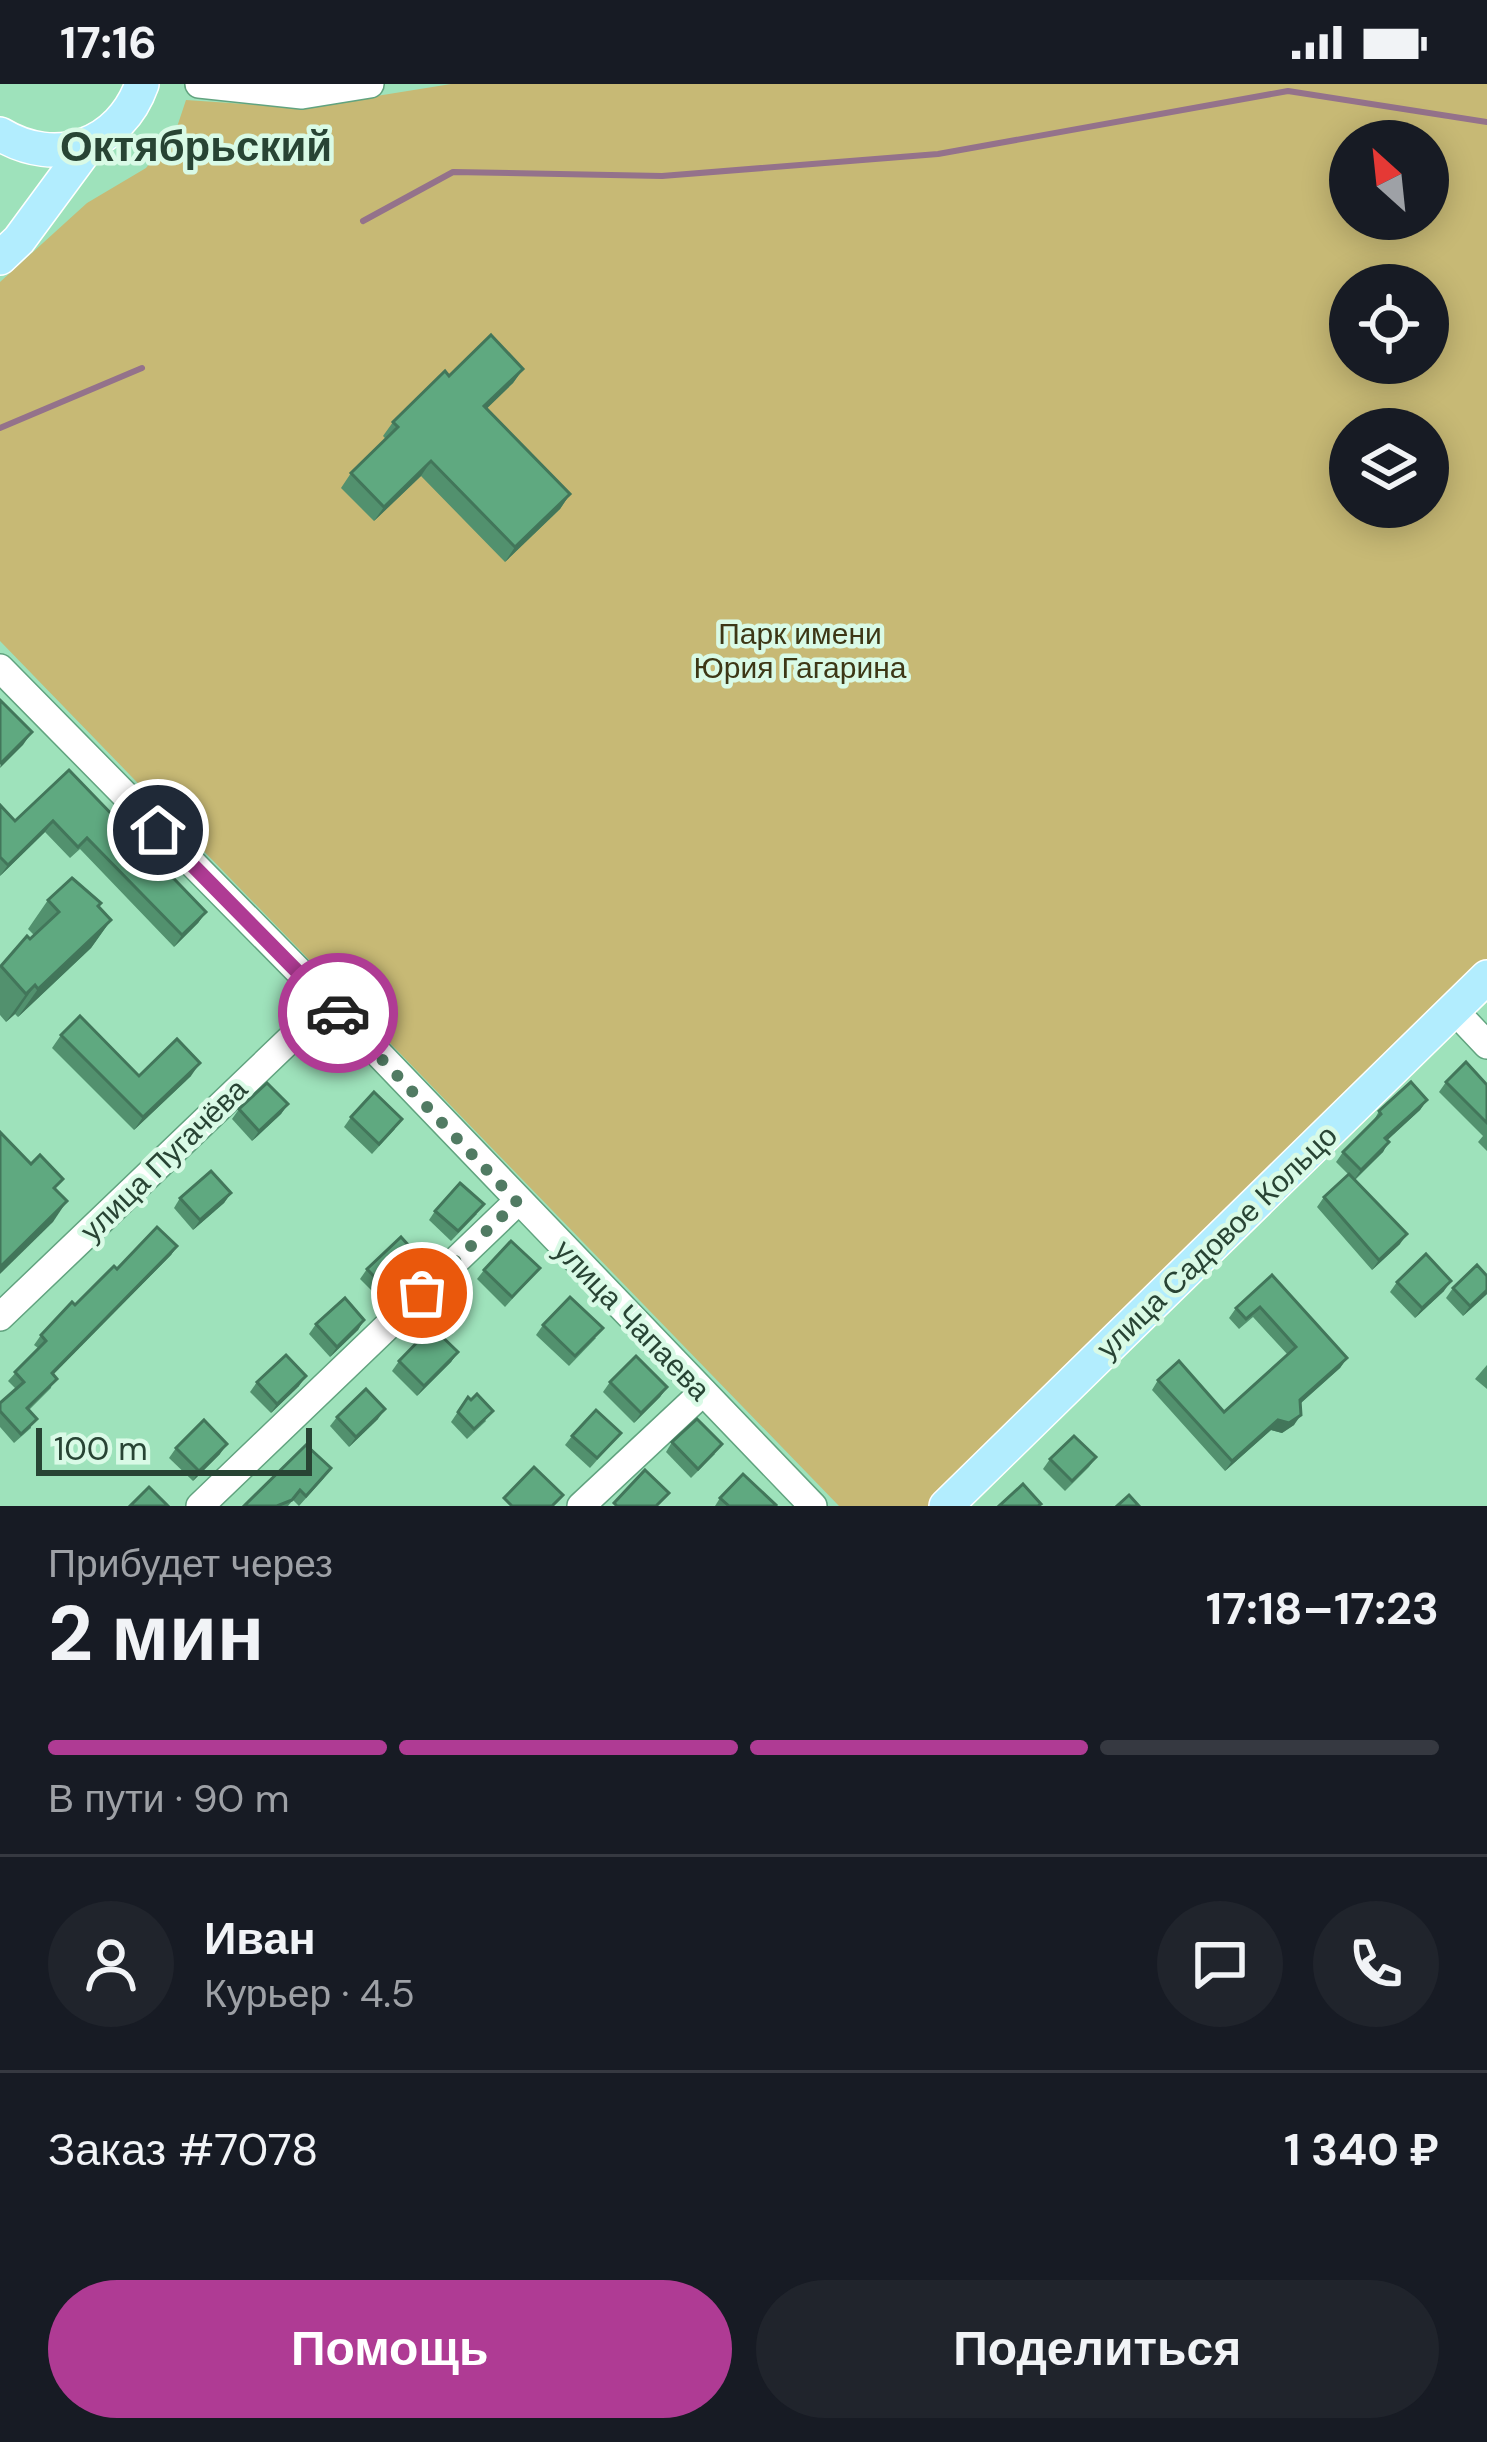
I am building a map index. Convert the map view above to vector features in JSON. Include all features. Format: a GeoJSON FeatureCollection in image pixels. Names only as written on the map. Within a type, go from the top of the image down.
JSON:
{"type":"FeatureCollection","features":[{"type":"Feature","properties":{"kind":"main road"},"geometry":{"type":"LineString","coordinates":[[0,258],[19,240],[89,145],[121,122],[142,84]]}},
{"type":"Feature","properties":{"kind":"main road"},"geometry":{"type":"LineString","coordinates":[[0,134],[40,151],[89,145]]}},
{"type":"Feature","properties":{"kind":"main road","name":"улица Садовое Кольцо"},"geometry":{"type":"LineString","coordinates":[[946,1506],[1487,977]]}},
{"type":"Feature","properties":{"kind":"street"},"geometry":{"type":"LineString","coordinates":[[199,84],[302,95],[370,84]]}},
{"type":"Feature","properties":{"kind":"street","name":"улица Чапаева"},"geometry":{"type":"LineString","coordinates":[[0,668],[814,1506]]}},
{"type":"Feature","properties":{"kind":"street","name":"улица Пугачёва"},"geometry":{"type":"LineString","coordinates":[[0,1316],[329,1003]]}},
{"type":"Feature","properties":{"kind":"street"},"geometry":{"type":"LineString","coordinates":[[1453,1009],[1487,1045]]}},
{"type":"Feature","properties":{"kind":"street"},"geometry":{"type":"LineString","coordinates":[[200,1506],[517,1202]]}},
{"type":"Feature","properties":{"kind":"street"},"geometry":{"type":"LineString","coordinates":[[581,1506],[703,1392]]}},
{"type":"Feature","properties":{"kind":"green space","name":"Парк имени Юрия Гагарина"},"geometry":{"type":"Polygon","coordinates":[[[451,84],[1487,84],[1487,959],[930,1506],[839,1506],[0,641],[0,282],[87,203],[146,168],[176,130],[186,100],[302,108],[451,84]]]}},
{"type":"Feature","properties":{"kind":"building"},"geometry":{"type":"Polygon","coordinates":[[[491,335],[523,369],[484,406],[570,494],[515,547],[431,461],[384,507],[351,473],[398,427],[393,422],[445,371],[449,376],[491,335]]]}},
{"type":"Feature","properties":{"kind":"building"},"geometry":{"type":"Polygon","coordinates":[[[0,700],[32,732],[1,763],[0,762],[0,700]]]}},
{"type":"Feature","properties":{"kind":"building"},"geometry":{"type":"Polygon","coordinates":[[[69,770],[206,912],[182,935],[87,838],[78,847],[53,821],[8,865],[0,857],[0,805],[15,821],[69,770]]]}},
{"type":"Feature","properties":{"kind":"building"},"geometry":{"type":"Polygon","coordinates":[[[72,878],[101,903],[98,906],[111,920],[38,989],[35,985],[26,994],[1,966],[27,936],[30,939],[59,912],[48,900],[72,878]]]}},
{"type":"Feature","properties":{"kind":"building"},"geometry":{"type":"Polygon","coordinates":[[[80,1016],[139,1076],[177,1039],[200,1063],[143,1117],[61,1035],[80,1016]]]}},
{"type":"Feature","properties":{"kind":"building"},"geometry":{"type":"Polygon","coordinates":[[[1466,1062],[1487,1085],[1487,1123],[1446,1082],[1466,1062]]]}},
{"type":"Feature","properties":{"kind":"building"},"geometry":{"type":"Polygon","coordinates":[[[1411,1082],[1427,1100],[1385,1138],[1389,1142],[1361,1170],[1343,1152],[1411,1082]]]}},
{"type":"Feature","properties":{"kind":"building"},"geometry":{"type":"Polygon","coordinates":[[[267,1083],[288,1104],[259,1131],[239,1109],[267,1083]]]}},
{"type":"Feature","properties":{"kind":"building"},"geometry":{"type":"Polygon","coordinates":[[[374,1092],[402,1119],[379,1144],[351,1117],[374,1092]]]}},
{"type":"Feature","properties":{"kind":"building"},"geometry":{"type":"Polygon","coordinates":[[[0,1132],[31,1164],[40,1155],[63,1179],[54,1188],[67,1201],[0,1267],[0,1132]]]}},
{"type":"Feature","properties":{"kind":"building"},"geometry":{"type":"Polygon","coordinates":[[[211,1171],[231,1193],[200,1220],[180,1198],[211,1171]]]}},
{"type":"Feature","properties":{"kind":"building"},"geometry":{"type":"Polygon","coordinates":[[[1349,1174],[1407,1234],[1379,1260],[1324,1197],[1349,1174]]]}},
{"type":"Feature","properties":{"kind":"building"},"geometry":{"type":"Polygon","coordinates":[[[460,1183],[484,1204],[458,1231],[435,1211],[460,1183]]]}},
{"type":"Feature","properties":{"kind":"building"},"geometry":{"type":"Polygon","coordinates":[[[157,1227],[177,1246],[52,1373],[57,1379],[27,1408],[37,1419],[21,1434],[0,1411],[0,1403],[24,1382],[15,1372],[46,1341],[41,1335],[72,1302],[75,1305],[114,1266],[117,1269],[157,1227]]]}},
{"type":"Feature","properties":{"kind":"building"},"geometry":{"type":"Polygon","coordinates":[[[401,1237],[421,1259],[388,1291],[367,1269],[401,1237]]]}},
{"type":"Feature","properties":{"kind":"building"},"geometry":{"type":"Polygon","coordinates":[[[511,1241],[540,1268],[512,1297],[484,1270],[511,1241]]]}},
{"type":"Feature","properties":{"kind":"building"},"geometry":{"type":"Polygon","coordinates":[[[1426,1254],[1451,1281],[1422,1308],[1397,1282],[1426,1254]]]}},
{"type":"Feature","properties":{"kind":"building"},"geometry":{"type":"Polygon","coordinates":[[[1477,1265],[1487,1276],[1487,1290],[1470,1306],[1453,1288],[1477,1265]]]}},
{"type":"Feature","properties":{"kind":"building"},"geometry":{"type":"Polygon","coordinates":[[[1272,1275],[1347,1358],[1300,1400],[1301,1415],[1289,1423],[1278,1420],[1232,1461],[1158,1380],[1179,1361],[1224,1412],[1296,1347],[1260,1307],[1246,1319],[1236,1308],[1272,1275]]]}},
{"type":"Feature","properties":{"kind":"building"},"geometry":{"type":"Polygon","coordinates":[[[570,1297],[603,1328],[575,1356],[543,1325],[570,1297]]]}},
{"type":"Feature","properties":{"kind":"building"},"geometry":{"type":"Polygon","coordinates":[[[345,1298],[364,1320],[337,1347],[316,1324],[345,1298]]]}},
{"type":"Feature","properties":{"kind":"building"},"geometry":{"type":"Polygon","coordinates":[[[432,1327],[458,1352],[424,1386],[399,1361],[432,1327]]]}},
{"type":"Feature","properties":{"kind":"building"},"geometry":{"type":"Polygon","coordinates":[[[286,1355],[306,1376],[277,1404],[257,1382],[286,1355]]]}},
{"type":"Feature","properties":{"kind":"building"},"geometry":{"type":"Polygon","coordinates":[[[636,1356],[667,1387],[641,1413],[610,1382],[636,1356]]]}},
{"type":"Feature","properties":{"kind":"building"},"geometry":{"type":"Polygon","coordinates":[[[366,1389],[385,1409],[356,1437],[337,1417],[366,1389]]]}},
{"type":"Feature","properties":{"kind":"building"},"geometry":{"type":"Polygon","coordinates":[[[477,1394],[493,1411],[474,1429],[458,1412],[468,1397],[471,1400],[477,1394]]]}},
{"type":"Feature","properties":{"kind":"building"},"geometry":{"type":"Polygon","coordinates":[[[596,1410],[621,1433],[597,1458],[572,1436],[596,1410]]]}},
{"type":"Feature","properties":{"kind":"building"},"geometry":{"type":"Polygon","coordinates":[[[697,1419],[722,1444],[698,1469],[672,1442],[697,1419]]]}},
{"type":"Feature","properties":{"kind":"building"},"geometry":{"type":"Polygon","coordinates":[[[204,1420],[227,1444],[199,1471],[176,1448],[204,1420]]]}},
{"type":"Feature","properties":{"kind":"building"},"geometry":{"type":"Polygon","coordinates":[[[1074,1436],[1096,1457],[1072,1481],[1050,1459],[1074,1436]]]}},
{"type":"Feature","properties":{"kind":"building"},"geometry":{"type":"Polygon","coordinates":[[[306,1445],[331,1468],[306,1496],[300,1490],[292,1500],[277,1506],[244,1506],[306,1445]]]}},
{"type":"Feature","properties":{"kind":"building"},"geometry":{"type":"Polygon","coordinates":[[[534,1467],[563,1495],[552,1506],[512,1506],[504,1498],[534,1467]]]}},
{"type":"Feature","properties":{"kind":"building"},"geometry":{"type":"Polygon","coordinates":[[[645,1470],[669,1493],[656,1506],[617,1506],[614,1503],[645,1470]]]}},
{"type":"Feature","properties":{"kind":"building"},"geometry":{"type":"Polygon","coordinates":[[[743,1474],[776,1505],[729,1506],[720,1498],[743,1474]]]}},
{"type":"Feature","properties":{"kind":"building"},"geometry":{"type":"Polygon","coordinates":[[[1023,1484],[1041,1504],[999,1506],[1023,1484]]]}},
{"type":"Feature","properties":{"kind":"building"},"geometry":{"type":"Polygon","coordinates":[[[149,1487],[168,1506],[130,1506],[149,1487]]]}},
{"type":"Feature","properties":{"kind":"building"},"geometry":{"type":"Polygon","coordinates":[[[1129,1495],[1139,1506],[1117,1506],[1129,1495]]]}},
{"type":"Feature","properties":{"kind":"waterway"},"geometry":{"type":"LineString","coordinates":[[363,221],[453,172],[662,176],[938,154],[1288,91],[1487,122]]}},
{"type":"Feature","properties":{"kind":"waterway"},"geometry":{"type":"LineString","coordinates":[[0,428],[142,368]]}},
{"type":"Feature","properties":{"kind":"way so far"},"geometry":{"type":"LineString","coordinates":[[338,1013],[517,1202],[422,1293]]}},
{"type":"Feature","properties":{"kind":"district","name":"Октябрьский"},"geometry":{"type":"Point","coordinates":[196,146]}},
{"type":"Feature","properties":{"kind":"route"},"geometry":{"type":"LineString","coordinates":[[158,830],[338,1013]]}}]}
